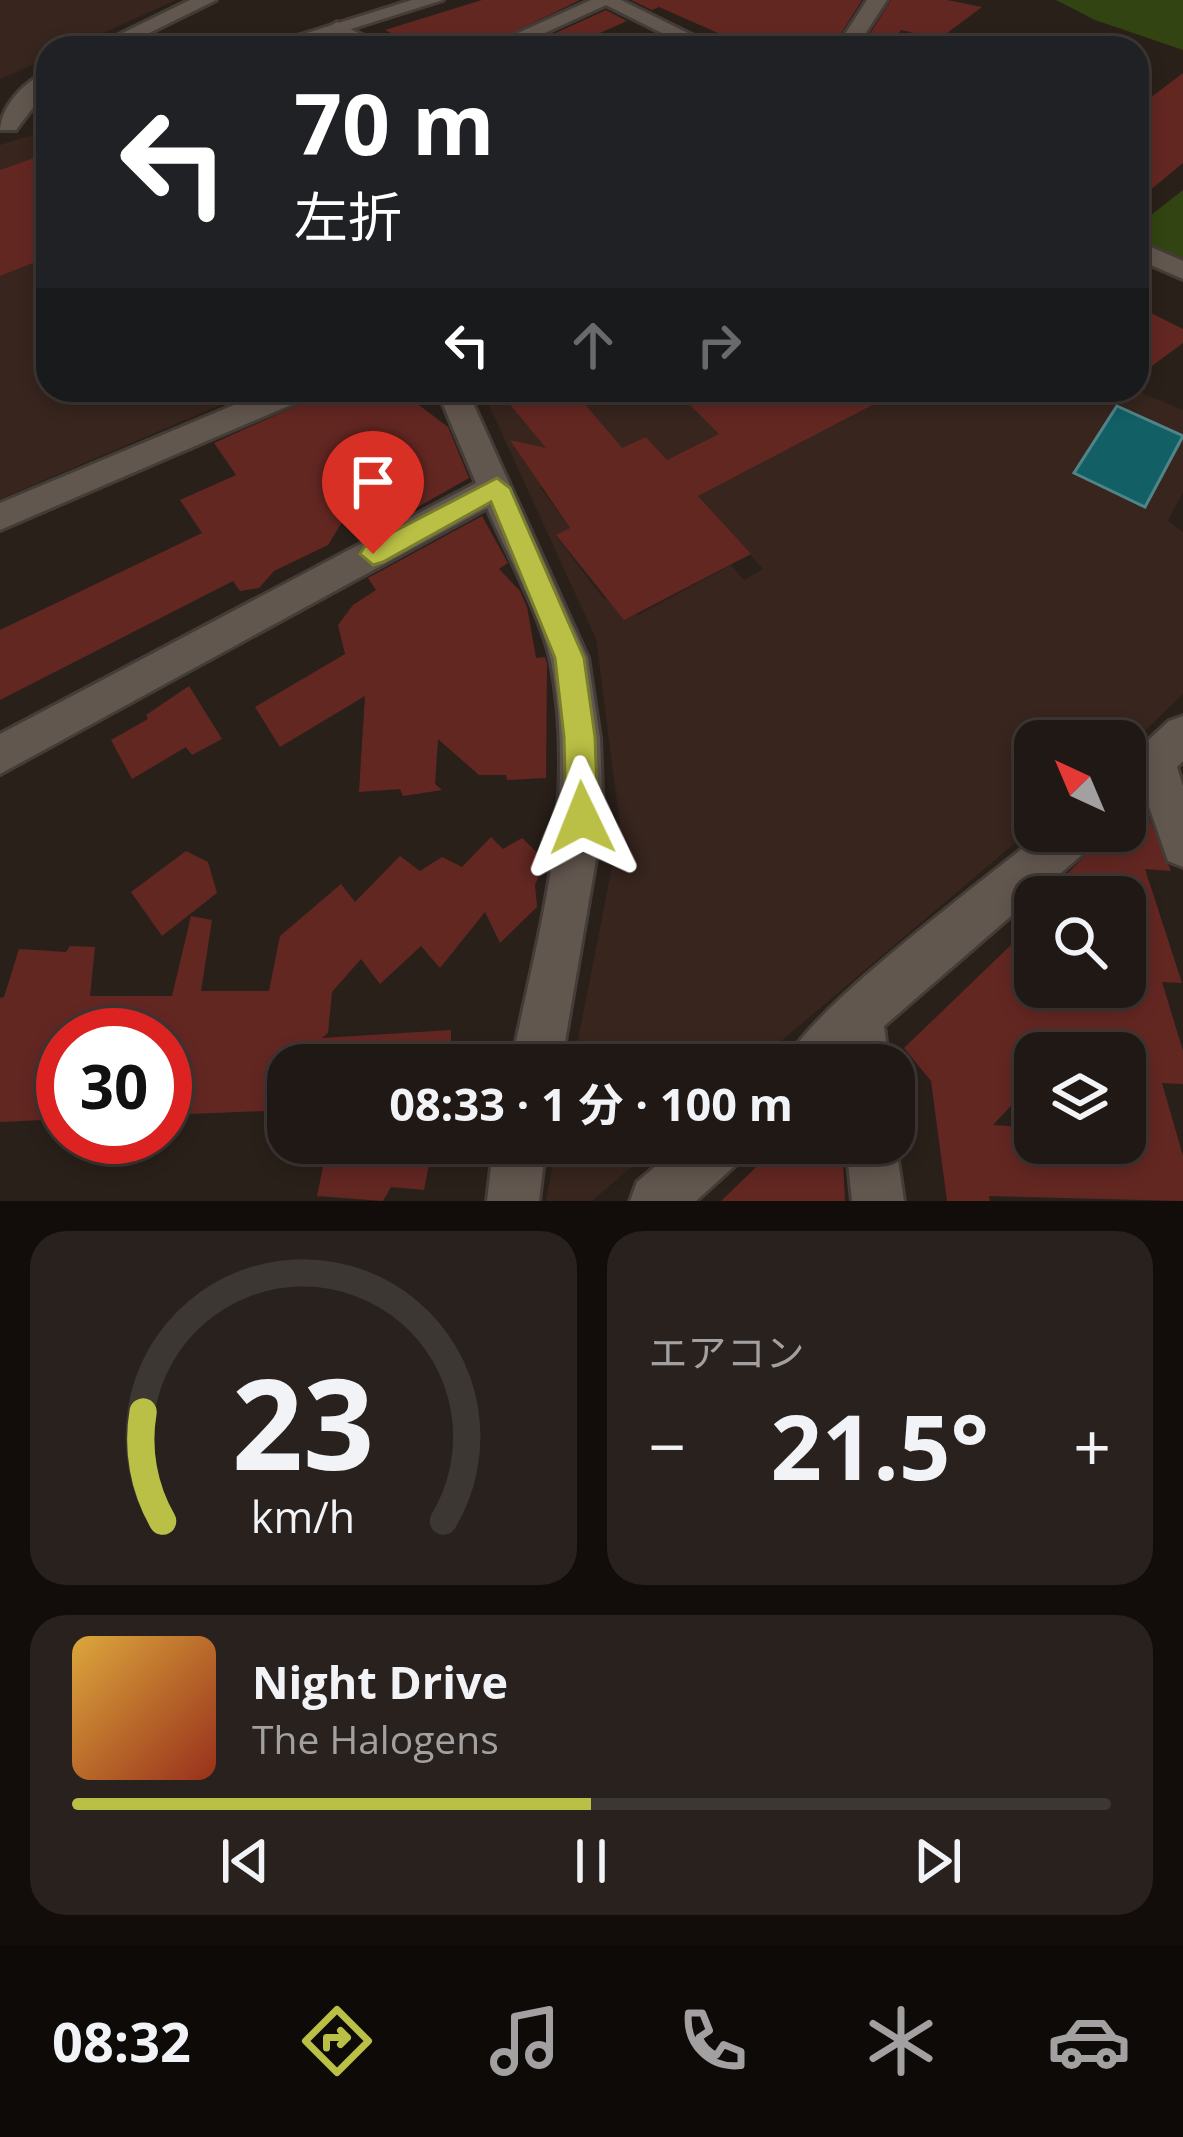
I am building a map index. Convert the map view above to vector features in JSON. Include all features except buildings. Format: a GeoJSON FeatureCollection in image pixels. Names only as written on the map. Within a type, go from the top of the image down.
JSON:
{"type":"FeatureCollection","features":[{"type":"Feature","properties":{"kind":"street"},"geometry":{"type":"LineString","coordinates":[[128,36],[206,0]]}},
{"type":"Feature","properties":{"kind":"street"},"geometry":{"type":"LineString","coordinates":[[310,36],[433,0]]}},
{"type":"Feature","properties":{"kind":"street"},"geometry":{"type":"LineString","coordinates":[[854,36],[877,0]]}},
{"type":"Feature","properties":{"kind":"street"},"geometry":{"type":"LineString","coordinates":[[527,36],[617,2],[684,36]]}},
{"type":"Feature","properties":{"kind":"street"},"geometry":{"type":"LineString","coordinates":[[337,28],[351,36]]}},
{"type":"Feature","properties":{"kind":"street"},"geometry":{"type":"LineString","coordinates":[[4,126],[36,86]]}},
{"type":"Feature","properties":{"kind":"street"},"geometry":{"type":"LineString","coordinates":[[4,126],[36,117]]}},
{"type":"Feature","properties":{"kind":"street"},"geometry":{"type":"LineString","coordinates":[[1149,255],[1183,271]]}},
{"type":"Feature","properties":{"kind":"street"},"geometry":{"type":"LineString","coordinates":[[0,517],[270,402]]}},
{"type":"Feature","properties":{"kind":"street"},"geometry":{"type":"LineString","coordinates":[[458,402],[569,658],[580,737],[582,818],[540,1044]]}},
{"type":"Feature","properties":{"kind":"street"},"geometry":{"type":"LineString","coordinates":[[0,755],[497,488]]}},
{"type":"Feature","properties":{"kind":"street"},"geometry":{"type":"LineString","coordinates":[[1154,763],[1183,846]]}},
{"type":"Feature","properties":{"kind":"street"},"geometry":{"type":"LineString","coordinates":[[830,1044],[1052,852]]}},
{"type":"Feature","properties":{"kind":"street"},"geometry":{"type":"LineString","coordinates":[[859,1016],[862,1044]]}},
{"type":"Feature","properties":{"kind":"street"},"geometry":{"type":"LineString","coordinates":[[513,1201],[517,1164]]}},
{"type":"Feature","properties":{"kind":"street"},"geometry":{"type":"LineString","coordinates":[[656,1201],[698,1164]]}},
{"type":"Feature","properties":{"kind":"street"},"geometry":{"type":"LineString","coordinates":[[874,1164],[878,1201]]}},
{"type":"Feature","properties":{"kind":"shaded area"},"geometry":{"type":"Polygon","coordinates":[[[0,0],[176,0],[96,36],[36,36],[36,63],[0,79],[0,0]]]}},
{"type":"Feature","properties":{"kind":"shaded area"},"geometry":{"type":"Polygon","coordinates":[[[36,134],[36,402],[228,402],[0,499],[0,145],[36,134]]]}},
{"type":"Feature","properties":{"kind":"shaded area"},"geometry":{"type":"Polygon","coordinates":[[[1149,396],[1183,410],[1183,436],[1117,406],[1145,506],[1183,438],[1183,492],[1168,521],[1183,532],[1183,694],[1146,730],[1146,720],[1014,720],[1014,844],[778,1044],[577,1044],[620,826],[596,639],[487,402],[508,402],[523,419],[561,402],[712,402],[719,434],[851,402],[1149,402],[1149,396]],[[646,437],[540,487],[570,528],[556,536],[603,598],[638,615],[731,565],[744,580],[763,569],[646,437]]]}},
{"type":"Feature","properties":{"kind":"shaded area"},"geometry":{"type":"Polygon","coordinates":[[[553,1164],[635,1164],[592,1201],[546,1201],[553,1164]]]}},
{"type":"Feature","properties":{"kind":"green space"},"geometry":{"type":"Polygon","coordinates":[[[1056,0],[1183,0],[1183,50],[1149,36],[1095,20],[1056,0]]]}},
{"type":"Feature","properties":{"kind":"green space"},"geometry":{"type":"Polygon","coordinates":[[[1183,190],[1183,271],[1149,255],[1149,217],[1183,190]]]}},
{"type":"Feature","properties":{"kind":"water"},"geometry":{"type":"Polygon","coordinates":[[[1117,406],[1183,436],[1145,507],[1074,473],[1117,406]]]}},
{"type":"Feature","properties":{"kind":"route"},"geometry":{"type":"LineString","coordinates":[[373,554],[497,488],[569,658],[580,737],[582,818]]}}]}
